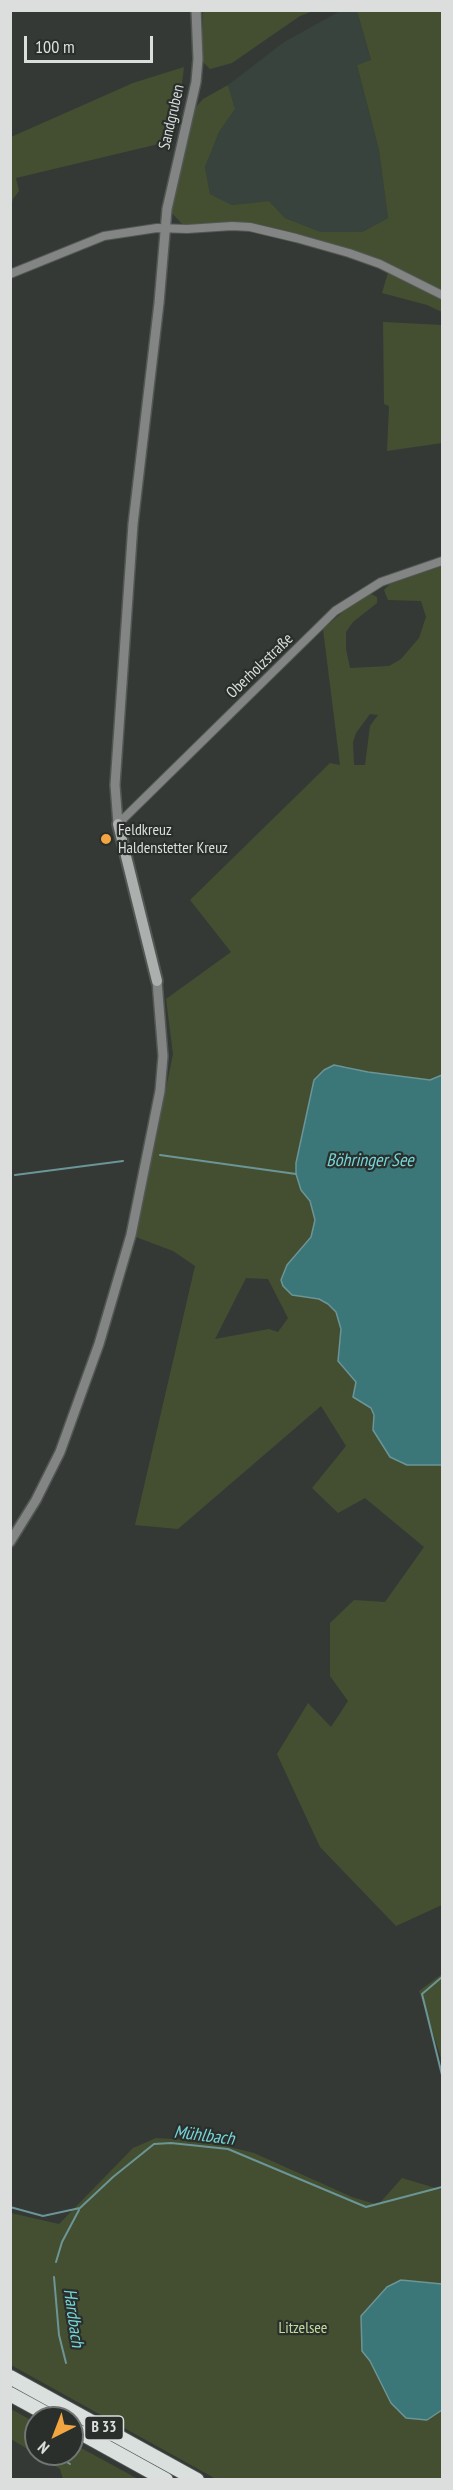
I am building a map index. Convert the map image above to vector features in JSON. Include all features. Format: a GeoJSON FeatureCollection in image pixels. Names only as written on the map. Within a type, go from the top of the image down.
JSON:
{"type":"FeatureCollection","features":[{"type":"Feature","properties":{"kind":"highway","name":"B 33"},"geometry":{"type":"LineString","coordinates":[[10,2376],[197,2480]]}},
{"type":"Feature","properties":{"kind":"highway"},"geometry":{"type":"LineString","coordinates":[[10,2394],[32,2406]]}},
{"type":"Feature","properties":{"kind":"highway","name":"B 33"},"geometry":{"type":"LineString","coordinates":[[84,2435],[166,2480]]}},
{"type":"Feature","properties":{"kind":"main road"},"geometry":{"type":"LineString","coordinates":[[118,824],[157,981]]}},
{"type":"Feature","properties":{"kind":"street","name":"Sandgruben"},"geometry":{"type":"LineString","coordinates":[[118,824],[115,785],[133,524],[170,191],[196,82],[198,59],[196,10]]}},
{"type":"Feature","properties":{"kind":"street"},"geometry":{"type":"LineString","coordinates":[[10,274],[104,236],[126,231],[232,226],[306,241],[380,264],[442,295]]}},
{"type":"Feature","properties":{"kind":"street","name":"Oberholzstraße"},"geometry":{"type":"LineString","coordinates":[[118,824],[335,611],[381,582],[442,561]]}},
{"type":"Feature","properties":{"kind":"street"},"geometry":{"type":"LineString","coordinates":[[10,1542],[36,1500],[60,1452],[99,1344],[129,1244],[160,1091],[163,1056],[157,981]]}},
{"type":"Feature","properties":{"kind":"shaded area"},"geometry":{"type":"Polygon","coordinates":[[[340,11],[357,11],[371,61],[357,65],[379,150],[388,218],[362,232],[321,232],[285,218],[269,201],[232,205],[210,194],[205,167],[219,132],[235,109],[228,85],[284,42],[340,11]]]}},
{"type":"Feature","properties":{"kind":"green space"},"geometry":{"type":"Polygon","coordinates":[[[203,10],[313,11],[300,16],[232,63],[210,69],[203,62],[203,10]]]}},
{"type":"Feature","properties":{"kind":"green space"},"geometry":{"type":"Polygon","coordinates":[[[357,11],[442,11],[442,312],[427,305],[382,293],[389,269],[250,227],[187,229],[168,209],[189,115],[203,99],[228,85],[235,109],[219,132],[205,167],[210,194],[232,205],[269,201],[285,218],[321,232],[362,232],[388,218],[379,150],[357,65],[371,60],[357,11]]]}},
{"type":"Feature","properties":{"kind":"green space"},"geometry":{"type":"Polygon","coordinates":[[[184,67],[178,115],[173,133],[167,142],[16,178],[19,191],[11,207],[11,137],[133,83],[184,67]]]}},
{"type":"Feature","properties":{"kind":"green space"},"geometry":{"type":"Polygon","coordinates":[[[383,322],[442,325],[442,443],[387,451],[389,406],[384,404],[383,322]]]}},
{"type":"Feature","properties":{"kind":"green space"},"geometry":{"type":"Polygon","coordinates":[[[442,566],[442,1075],[430,1080],[368,1072],[345,1066],[314,1080],[296,1163],[296,1174],[301,1190],[310,1201],[315,1220],[311,1236],[293,1257],[292,1295],[319,1299],[336,1312],[341,1329],[338,1353],[343,1368],[356,1382],[356,1400],[364,1402],[371,1408],[374,1415],[373,1430],[390,1456],[407,1465],[442,1465],[442,1905],[396,1926],[320,1847],[277,1754],[308,1703],[331,1727],[348,1701],[330,1676],[330,1623],[354,1600],[385,1602],[424,1547],[365,1498],[338,1513],[312,1488],[346,1446],[321,1406],[178,1529],[135,1525],[195,1266],[173,1251],[136,1237],[173,1054],[166,999],[231,952],[190,900],[330,763],[340,765],[323,629],[359,598],[371,594],[377,597],[377,603],[353,622],[346,632],[346,649],[350,668],[389,666],[401,659],[419,638],[426,617],[421,601],[388,600],[384,590],[390,584],[442,566]],[[370,714],[356,733],[353,742],[354,765],[365,765],[370,726],[378,715],[370,714]],[[246,1278],[215,1339],[269,1329],[278,1332],[288,1318],[268,1279],[246,1278]]]}},
{"type":"Feature","properties":{"kind":"green space"},"geometry":{"type":"Polygon","coordinates":[[[442,1974],[442,2061],[419,1991],[442,1974]]]}},
{"type":"Feature","properties":{"kind":"green space","name":"Litzelsee"},"geometry":{"type":"Polygon","coordinates":[[[156,2138],[205,2141],[254,2153],[352,2197],[378,2205],[402,2178],[442,2190],[442,2479],[216,2479],[11,2365],[11,2213],[59,2224],[133,2148],[156,2138]]]}},
{"type":"Feature","properties":{"kind":"green space"},"geometry":{"type":"Polygon","coordinates":[[[11,2409],[24,2416],[24,2447],[11,2439],[11,2409]]]}},
{"type":"Feature","properties":{"kind":"green space"},"geometry":{"type":"Polygon","coordinates":[[[84,2450],[138,2479],[63,2479],[60,2469],[55,2466],[84,2466],[84,2450]]]}},
{"type":"Feature","properties":{"kind":"water","name":"Böhringer See"},"geometry":{"type":"Polygon","coordinates":[[[334,1065],[430,1080],[442,1075],[442,1465],[407,1465],[390,1457],[373,1430],[374,1415],[371,1408],[353,1397],[356,1382],[338,1361],[341,1329],[336,1312],[319,1299],[292,1295],[283,1286],[281,1280],[287,1265],[311,1237],[315,1220],[310,1201],[301,1190],[296,1174],[296,1163],[314,1080],[324,1070],[334,1065]]]}},
{"type":"Feature","properties":{"kind":"water","name":"Litzelsee"},"geometry":{"type":"Polygon","coordinates":[[[401,2280],[442,2284],[442,2410],[427,2420],[406,2418],[391,2403],[370,2361],[362,2351],[361,2316],[387,2287],[401,2280]]]}},
{"type":"Feature","properties":{"kind":"waterway"},"geometry":{"type":"LineString","coordinates":[[160,1155],[296,1174]]}},
{"type":"Feature","properties":{"kind":"waterway"},"geometry":{"type":"LineString","coordinates":[[15,1175],[123,1161]]}},
{"type":"Feature","properties":{"kind":"waterway","name":"Mühlbach"},"geometry":{"type":"LineString","coordinates":[[442,1977],[422,1994],[442,2075]]}},
{"type":"Feature","properties":{"kind":"waterway","name":"Mühlbach"},"geometry":{"type":"LineString","coordinates":[[10,2207],[43,2216],[80,2208],[113,2177],[154,2144],[171,2143],[228,2149],[366,2207],[442,2187]]}},
{"type":"Feature","properties":{"kind":"waterway","name":"Hardbach"},"geometry":{"type":"LineString","coordinates":[[56,2262],[62,2242],[79,2210]]}},
{"type":"Feature","properties":{"kind":"waterway","name":"Hardbach"},"geometry":{"type":"LineString","coordinates":[[54,2277],[59,2335],[66,2363]]}},
{"type":"Feature","properties":{"kind":"place","name":"Feldkreuz Haldenstetter Kreuz"},"geometry":{"type":"Point","coordinates":[106,839]}}]}
